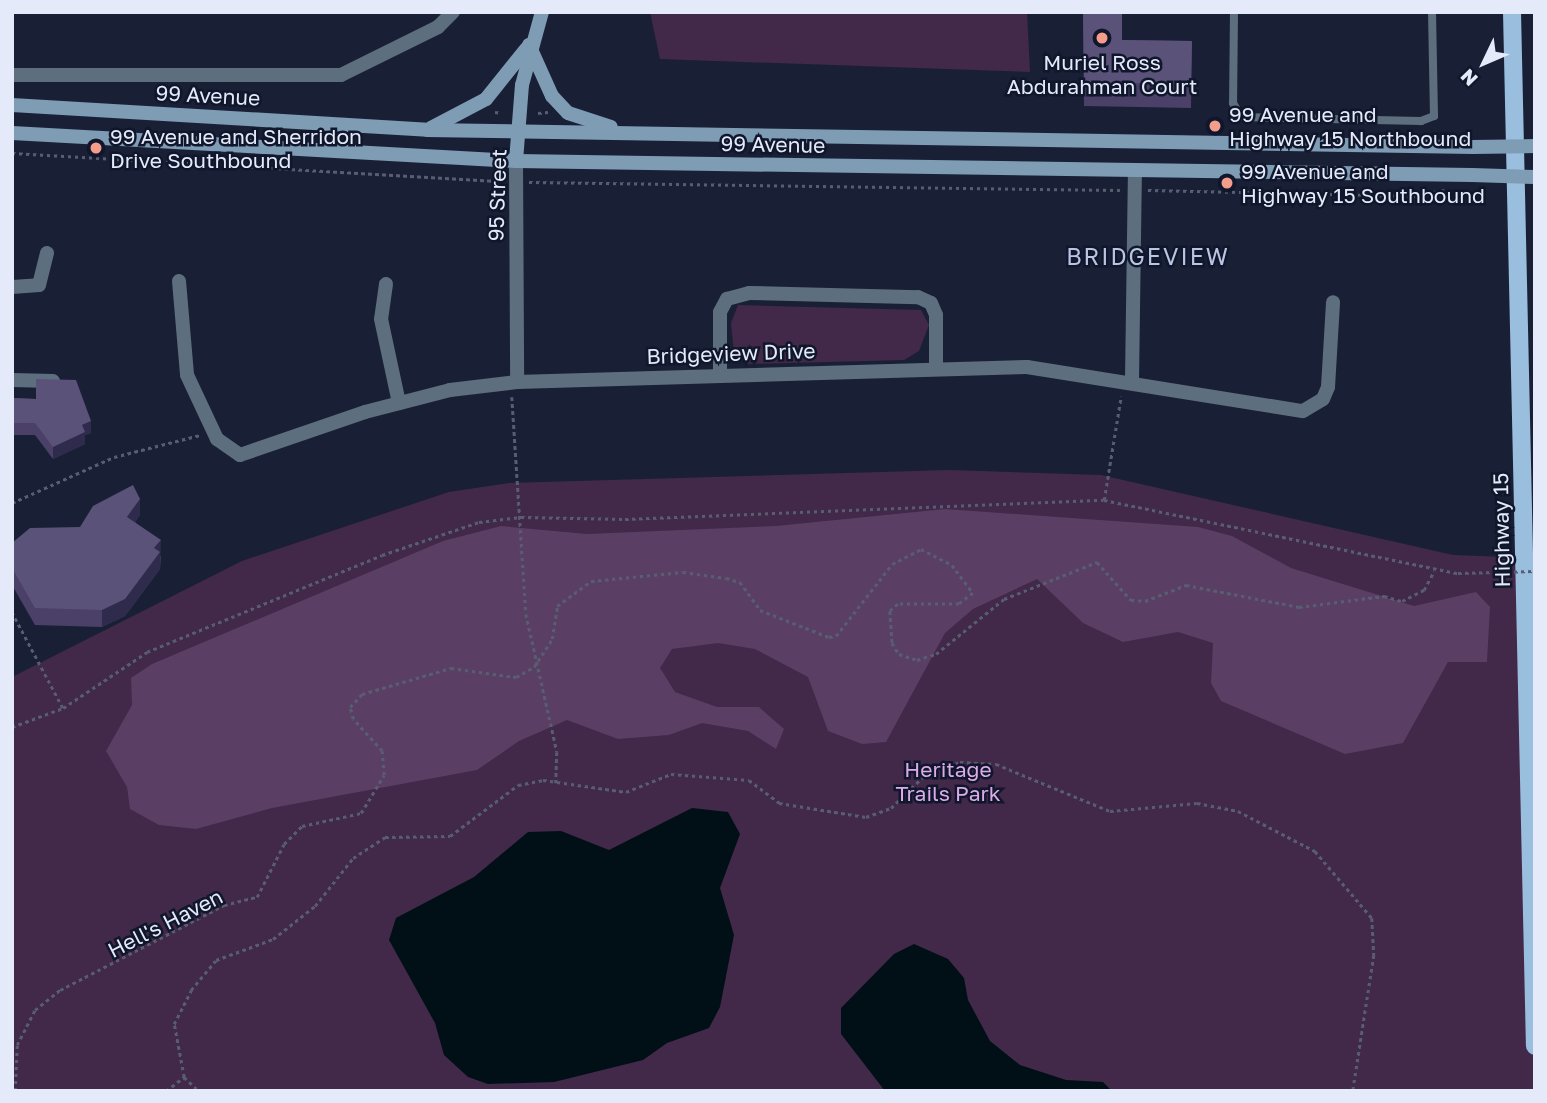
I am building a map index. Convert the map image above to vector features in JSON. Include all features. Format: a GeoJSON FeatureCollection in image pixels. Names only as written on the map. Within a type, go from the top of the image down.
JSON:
{"type":"FeatureCollection","features":[{"type":"Feature","properties":{"kind":"main road","name":"95 Street"},"geometry":{"type":"LineString","coordinates":[[516,161],[529,45],[542,12]]}},
{"type":"Feature","properties":{"kind":"main road","name":"Highway 15"},"geometry":{"type":"LineString","coordinates":[[1512,12],[1535,1046]]}},
{"type":"Feature","properties":{"kind":"main road"},"geometry":{"type":"LineString","coordinates":[[427,130],[486,99],[529,45],[552,96],[568,113],[628,132]]}},
{"type":"Feature","properties":{"kind":"main road","name":"99 Avenue"},"geometry":{"type":"LineString","coordinates":[[12,105],[427,130],[1535,146]]}},
{"type":"Feature","properties":{"kind":"main road","name":"99 Avenue"},"geometry":{"type":"LineString","coordinates":[[12,133],[516,161],[1535,177]]}},
{"type":"Feature","properties":{"kind":"street","name":"99 Avenue"},"geometry":{"type":"LineString","coordinates":[[12,75],[341,75],[438,27],[453,12]]}},
{"type":"Feature","properties":{"kind":"street","name":"95 Street"},"geometry":{"type":"LineString","coordinates":[[513,382],[516,161]]}},
{"type":"Feature","properties":{"kind":"street"},"geometry":{"type":"LineString","coordinates":[[1128,380],[1136,170]]}},
{"type":"Feature","properties":{"kind":"street"},"geometry":{"type":"LineString","coordinates":[[12,287],[39,285],[47,253]]}},
{"type":"Feature","properties":{"kind":"street","name":"Bridgeview Drive"},"geometry":{"type":"LineString","coordinates":[[179,281],[187,375],[222,445],[240,455],[400,403],[513,382],[936,367],[1027,367],[1128,380],[1303,411],[1314,407],[1328,387],[1333,302]]}},
{"type":"Feature","properties":{"kind":"street"},"geometry":{"type":"LineString","coordinates":[[386,284],[381,319],[400,403]]}},
{"type":"Feature","properties":{"kind":"street"},"geometry":{"type":"LineString","coordinates":[[720,374],[720,312],[727,299],[749,293],[918,296],[932,303],[936,316],[936,367]]}},
{"type":"Feature","properties":{"kind":"street"},"geometry":{"type":"LineString","coordinates":[[12,380],[65,381]]}},
{"type":"Feature","properties":{"kind":"lane"},"geometry":{"type":"LineString","coordinates":[[1234,12],[1233,103],[1241,117],[1421,121],[1434,116],[1432,12]]}},
{"type":"Feature","properties":{"kind":"path"},"geometry":{"type":"LineString","coordinates":[[495,113],[502,113]]}},
{"type":"Feature","properties":{"kind":"path"},"geometry":{"type":"LineString","coordinates":[[538,113],[545,113]]}},
{"type":"Feature","properties":{"kind":"path"},"geometry":{"type":"LineString","coordinates":[[12,153],[492,180]]}},
{"type":"Feature","properties":{"kind":"path"},"geometry":{"type":"LineString","coordinates":[[544,183],[1114,190]]}},
{"type":"Feature","properties":{"kind":"path"},"geometry":{"type":"LineString","coordinates":[[1157,190],[1414,196],[1452,189]]}},
{"type":"Feature","properties":{"kind":"path"},"geometry":{"type":"LineString","coordinates":[[1104,500],[1128,380]]}},
{"type":"Feature","properties":{"kind":"path"},"geometry":{"type":"LineString","coordinates":[[513,382],[534,667],[557,752],[556,783]]}},
{"type":"Feature","properties":{"kind":"path"},"geometry":{"type":"LineString","coordinates":[[12,503],[114,457],[213,430]]}},
{"type":"Feature","properties":{"kind":"path"},"geometry":{"type":"LineString","coordinates":[[12,727],[64,708],[159,647],[382,555],[479,522],[521,517],[625,519],[1104,500],[1178,511],[1434,571],[1535,571]]}},
{"type":"Feature","properties":{"kind":"path"},"geometry":{"type":"LineString","coordinates":[[12,522],[12,530]]}},
{"type":"Feature","properties":{"kind":"path"},"geometry":{"type":"LineString","coordinates":[[534,667],[552,639],[557,606],[573,588],[613,576],[658,579],[683,572],[740,582],[760,610],[829,637],[836,636],[892,564],[921,549],[952,565],[973,593],[959,604],[898,604],[890,611],[892,643],[899,654],[917,660],[936,654],[1004,599],[1097,562],[1131,600],[1145,601],[1186,585],[1299,607],[1384,596],[1402,601],[1424,590],[1434,571]]}},
{"type":"Feature","properties":{"kind":"path"},"geometry":{"type":"LineString","coordinates":[[12,612],[64,708]]}},
{"type":"Feature","properties":{"kind":"path","name":"Hell's Haven"},"geometry":{"type":"LineString","coordinates":[[15,1091],[17,1045],[43,1003],[224,905],[257,897],[284,844],[302,826],[361,813],[384,775],[382,751],[353,719],[350,707],[362,694],[433,670],[475,668],[516,677],[534,667]]}},
{"type":"Feature","properties":{"kind":"path"},"geometry":{"type":"LineString","coordinates":[[199,1091],[184,1077],[174,1024],[191,990],[216,960],[273,939],[315,906],[362,849],[385,837],[450,836],[518,785],[556,783],[626,792],[671,774],[713,773],[749,780],[779,803],[866,817],[891,808],[928,772],[960,762],[996,764],[1110,811],[1147,813],[1197,803],[1272,824],[1315,851],[1372,918],[1374,955],[1353,1091]]}},
{"type":"Feature","properties":{"kind":"path"},"geometry":{"type":"LineString","coordinates":[[166,1091],[184,1077]]}},
{"type":"Feature","properties":{"kind":"path"},"geometry":{"type":"LineString","coordinates":[[343,1091],[390,1091]]}},
{"type":"Feature","properties":{"kind":"green space"},"geometry":{"type":"Polygon","coordinates":[[[650,12],[1027,12],[1030,72],[660,59],[650,12]]]}},
{"type":"Feature","properties":{"kind":"green space"},"geometry":{"type":"Polygon","coordinates":[[[738,305],[921,310],[929,325],[919,351],[904,360],[748,364],[734,353],[731,323],[738,305]]]}},
{"type":"Feature","properties":{"kind":"green space","name":"Heritage Trails Park"},"geometry":{"type":"Polygon","coordinates":[[[949,470],[1101,475],[1453,555],[1535,558],[1535,1091],[12,1091],[12,677],[242,561],[449,492],[509,483],[949,470]]]}},
{"type":"Feature","properties":{"kind":"shaded area"},"geometry":{"type":"Polygon","coordinates":[[[945,509],[1198,527],[1232,536],[1291,568],[1414,606],[1476,592],[1490,607],[1487,662],[1448,662],[1403,743],[1345,754],[1221,701],[1211,683],[1213,643],[1178,632],[1123,642],[1083,623],[1037,579],[973,609],[945,633],[886,742],[862,744],[828,731],[808,677],[755,649],[718,643],[672,649],[660,668],[675,692],[717,707],[759,707],[784,729],[776,749],[748,731],[702,723],[669,735],[618,739],[567,720],[519,741],[477,770],[272,808],[196,829],[159,825],[130,809],[127,787],[106,751],[132,705],[131,678],[152,664],[443,541],[501,526],[587,534],[776,526],[945,509]]]}},
{"type":"Feature","properties":{"kind":"shaded area"},"geometry":{"type":"Polygon","coordinates":[[[692,808],[728,812],[740,834],[720,888],[734,935],[720,1007],[709,1028],[667,1043],[643,1060],[554,1082],[488,1084],[468,1077],[444,1055],[435,1023],[389,940],[396,918],[474,877],[528,832],[561,831],[609,850],[692,808]]]}},
{"type":"Feature","properties":{"kind":"shaded area"},"geometry":{"type":"Polygon","coordinates":[[[914,944],[948,959],[964,978],[968,1000],[990,1041],[1020,1065],[1066,1080],[1103,1082],[1112,1091],[885,1091],[841,1034],[841,1008],[894,954],[914,944]]]}},
{"type":"Feature","properties":{"kind":"building"},"geometry":{"type":"Polygon","coordinates":[[[1083,12],[1122,12],[1122,40],[1192,41],[1191,84],[1084,82],[1083,12]]]}},
{"type":"Feature","properties":{"kind":"building"},"geometry":{"type":"Polygon","coordinates":[[[36,379],[76,380],[91,421],[82,425],[85,432],[53,447],[35,423],[12,423],[12,398],[36,399],[36,379]]]}},
{"type":"Feature","properties":{"kind":"building"},"geometry":{"type":"Polygon","coordinates":[[[133,485],[140,499],[127,517],[161,540],[154,548],[160,552],[125,599],[102,610],[35,608],[12,568],[12,543],[30,528],[80,527],[93,506],[133,485]]]}},
{"type":"Feature","properties":{"kind":"place","name":"Muriel Ross Abdurahman Court"},"geometry":{"type":"Point","coordinates":[1102,38]}},
{"type":"Feature","properties":{"kind":"place","name":"99 Avenue and Highway 15 Northbound"},"geometry":{"type":"Point","coordinates":[1215,126]}},
{"type":"Feature","properties":{"kind":"place","name":"99 Avenue and Sherridon Drive Southbound"},"geometry":{"type":"Point","coordinates":[96,148]}},
{"type":"Feature","properties":{"kind":"place","name":"99 Avenue and Highway 15 Southbound"},"geometry":{"type":"Point","coordinates":[1227,183]}},
{"type":"Feature","properties":{"kind":"district","name":"BRIDGEVIEW"},"geometry":{"type":"Point","coordinates":[1148,256]}}]}
